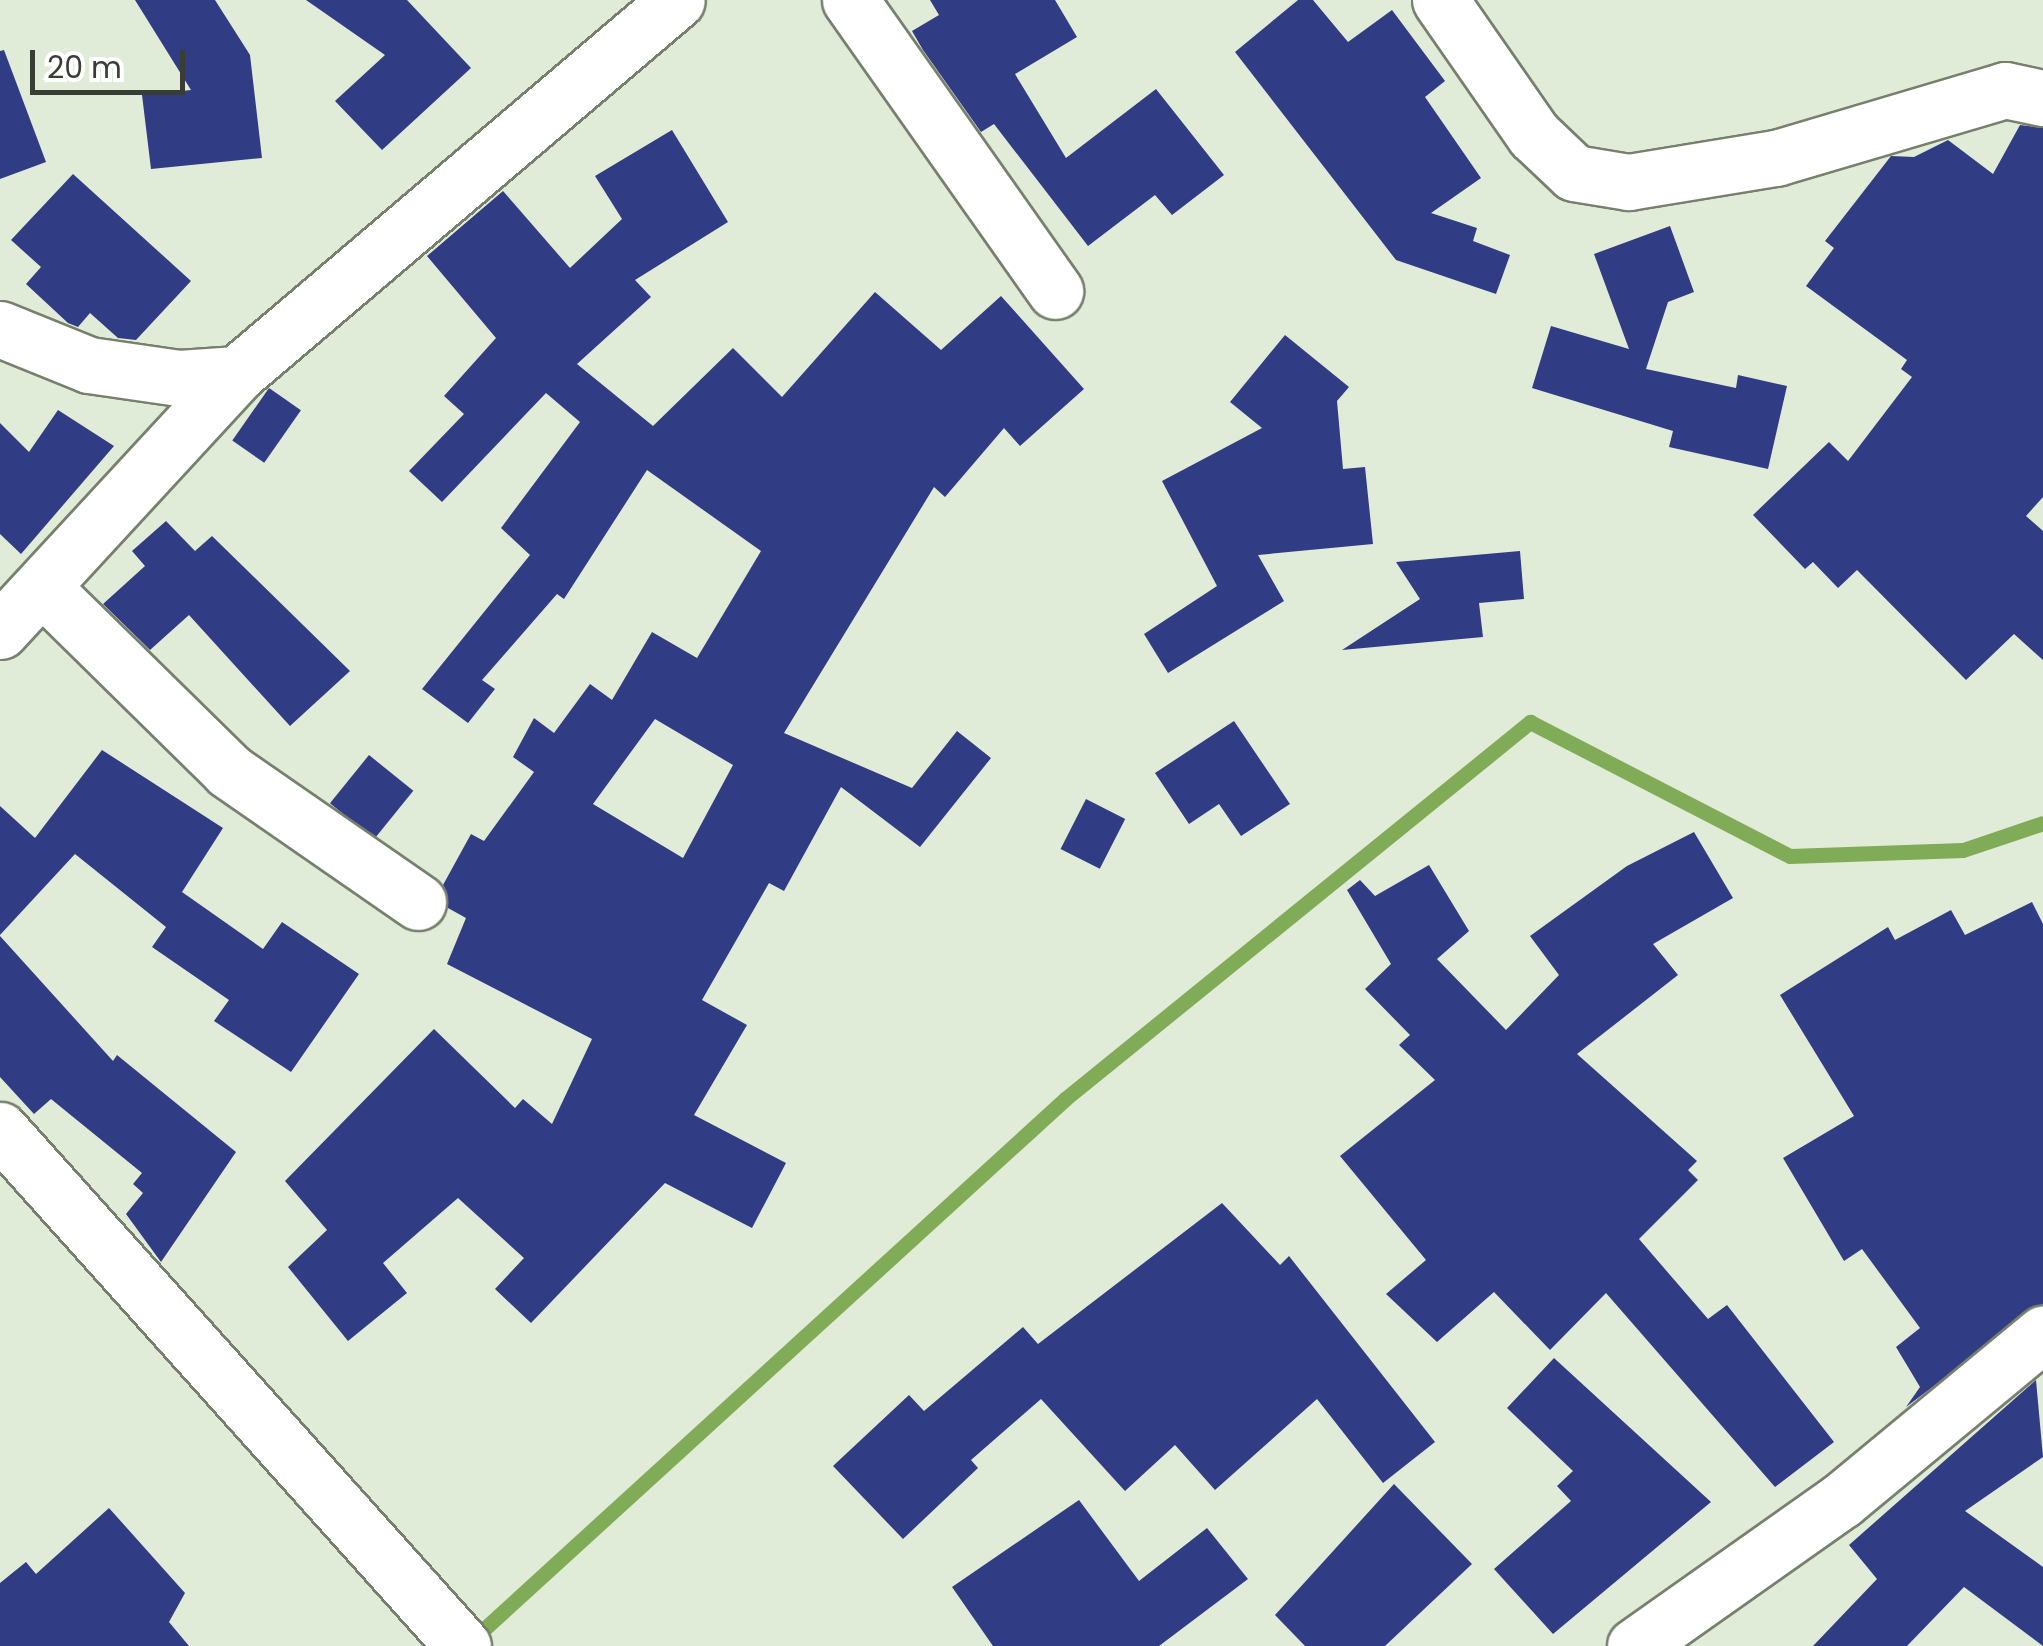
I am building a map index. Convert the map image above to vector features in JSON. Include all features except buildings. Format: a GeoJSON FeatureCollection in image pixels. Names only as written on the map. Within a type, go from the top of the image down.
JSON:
{"type":"FeatureCollection","features":[{"type":"Feature","properties":{"kind":"street"},"geometry":{"type":"LineString","coordinates":[[0,631],[237,374],[676,0]]}},
{"type":"Feature","properties":{"kind":"street"},"geometry":{"type":"LineString","coordinates":[[850,0],[1055,291]]}},
{"type":"Feature","properties":{"kind":"street"},"geometry":{"type":"LineString","coordinates":[[1440,0],[1534,135],[1574,173],[1629,182],[1776,158],[2005,90],[2043,98]]}},
{"type":"Feature","properties":{"kind":"street"},"geometry":{"type":"LineString","coordinates":[[0,329],[90,365],[178,378],[237,374]]}},
{"type":"Feature","properties":{"kind":"street"},"geometry":{"type":"LineString","coordinates":[[42,588],[229,771],[418,902]]}},
{"type":"Feature","properties":{"kind":"street"},"geometry":{"type":"LineString","coordinates":[[0,1130],[464,1646]]}},
{"type":"Feature","properties":{"kind":"street"},"geometry":{"type":"LineString","coordinates":[[1635,1646],[1842,1500],[2043,1334]]}},
{"type":"Feature","properties":{"kind":"waterway"},"geometry":{"type":"LineString","coordinates":[[472,1640],[1065,1099],[1530,722],[1790,856],[1963,850],[2043,823]]}}]}
